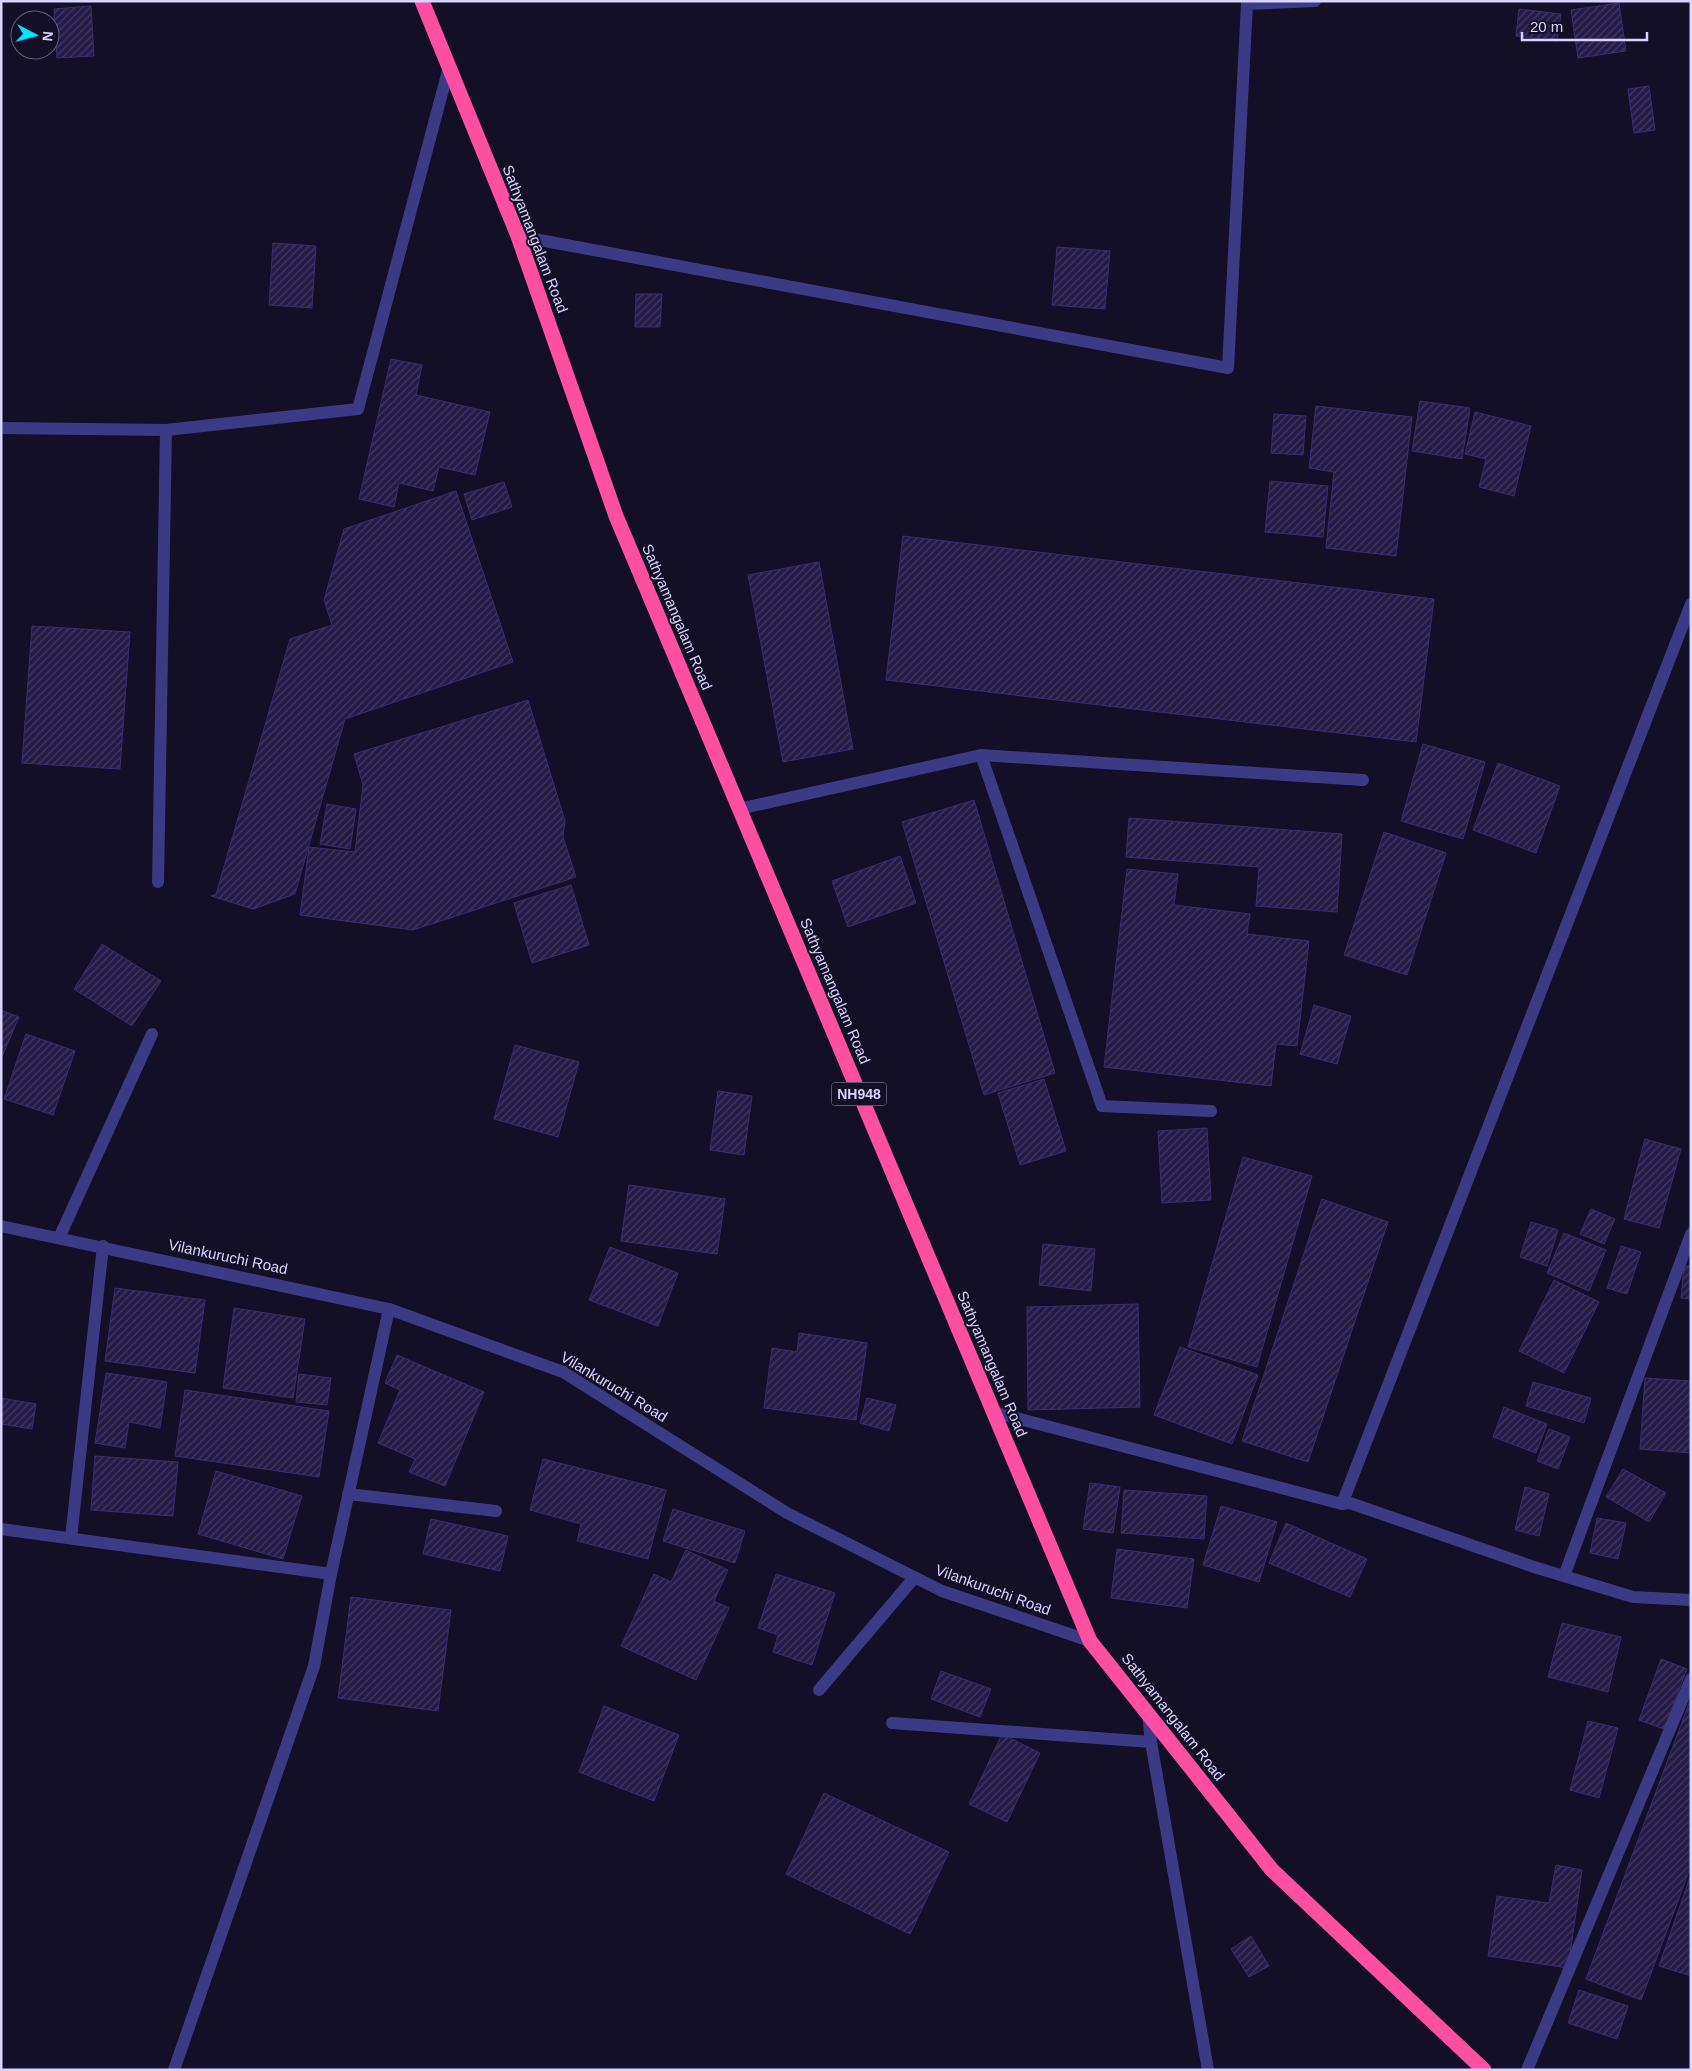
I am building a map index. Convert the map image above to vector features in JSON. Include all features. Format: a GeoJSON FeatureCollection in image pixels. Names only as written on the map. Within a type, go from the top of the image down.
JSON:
{"type":"FeatureCollection","features":[{"type":"Feature","properties":{"kind":"highway","name":"Sathyamangalam Road"},"geometry":{"type":"LineString","coordinates":[[422,1],[518,236],[616,516],[1090,1641],[1272,1870],[1484,2070]]}},
{"type":"Feature","properties":{"kind":"street"},"geometry":{"type":"LineString","coordinates":[[518,236],[1228,368],[1247,4],[1315,1]]}},
{"type":"Feature","properties":{"kind":"street"},"geometry":{"type":"LineString","coordinates":[[1,428],[166,430],[358,409],[449,67]]}},
{"type":"Feature","properties":{"kind":"street"},"geometry":{"type":"LineString","coordinates":[[158,882],[166,430]]}},
{"type":"Feature","properties":{"kind":"street"},"geometry":{"type":"LineString","coordinates":[[1342,1504],[1691,604]]}},
{"type":"Feature","properties":{"kind":"street"},"geometry":{"type":"LineString","coordinates":[[981,755],[1102,1106],[1212,1111]]}},
{"type":"Feature","properties":{"kind":"street"},"geometry":{"type":"LineString","coordinates":[[739,809],[981,755],[1363,780]]}},
{"type":"Feature","properties":{"kind":"street"},"geometry":{"type":"LineString","coordinates":[[59,1238],[152,1034]]}},
{"type":"Feature","properties":{"kind":"street","name":"Vilankuruchi Road"},"geometry":{"type":"LineString","coordinates":[[1,1226],[103,1246],[389,1309],[563,1372],[787,1513],[914,1578],[942,1592],[1090,1641]]}},
{"type":"Feature","properties":{"kind":"street"},"geometry":{"type":"LineString","coordinates":[[1564,1576],[1691,1234]]}},
{"type":"Feature","properties":{"kind":"street"},"geometry":{"type":"LineString","coordinates":[[71,1538],[103,1246]]}},
{"type":"Feature","properties":{"kind":"street"},"geometry":{"type":"LineString","coordinates":[[174,2070],[314,1666],[331,1574],[389,1309]]}},
{"type":"Feature","properties":{"kind":"street"},"geometry":{"type":"LineString","coordinates":[[994,1412],[1342,1504],[1350,1503],[1564,1576],[1633,1597],[1691,1600]]}},
{"type":"Feature","properties":{"kind":"street"},"geometry":{"type":"LineString","coordinates":[[348,1494],[496,1511]]}},
{"type":"Feature","properties":{"kind":"street"},"geometry":{"type":"LineString","coordinates":[[1,1529],[331,1574]]}},
{"type":"Feature","properties":{"kind":"street"},"geometry":{"type":"LineString","coordinates":[[819,1690],[914,1578]]}},
{"type":"Feature","properties":{"kind":"street"},"geometry":{"type":"LineString","coordinates":[[1527,2070],[1691,1679]]}},
{"type":"Feature","properties":{"kind":"street"},"geometry":{"type":"LineString","coordinates":[[1148,1714],[1151,1742],[1208,2070]]}},
{"type":"Feature","properties":{"kind":"street"},"geometry":{"type":"LineString","coordinates":[[892,1723],[1151,1742]]}},
{"type":"Feature","properties":{"kind":"building"},"geometry":{"type":"Polygon","coordinates":[[[1619,3],[1626,51],[1578,58],[1571,10],[1619,3]]]}},
{"type":"Feature","properties":{"kind":"building"},"geometry":{"type":"Polygon","coordinates":[[[91,6],[94,56],[60,58],[60,10],[54,9],[91,6]]]}},
{"type":"Feature","properties":{"kind":"building"},"geometry":{"type":"Polygon","coordinates":[[[1519,9],[1561,14],[1557,41],[1516,36],[1519,9]]]}},
{"type":"Feature","properties":{"kind":"building"},"geometry":{"type":"Polygon","coordinates":[[[1649,86],[1655,130],[1634,133],[1628,89],[1649,86]]]}},
{"type":"Feature","properties":{"kind":"building"},"geometry":{"type":"Polygon","coordinates":[[[273,243],[316,246],[312,308],[269,305],[273,243]]]}},
{"type":"Feature","properties":{"kind":"building"},"geometry":{"type":"Polygon","coordinates":[[[1057,247],[1110,251],[1105,309],[1052,305],[1057,247]]]}},
{"type":"Feature","properties":{"kind":"building"},"geometry":{"type":"Polygon","coordinates":[[[636,294],[662,294],[660,327],[635,327],[636,294]]]}},
{"type":"Feature","properties":{"kind":"building"},"geometry":{"type":"Polygon","coordinates":[[[391,359],[422,365],[416,395],[490,412],[475,475],[439,467],[433,491],[399,483],[394,507],[359,499],[391,359]]]}},
{"type":"Feature","properties":{"kind":"building"},"geometry":{"type":"Polygon","coordinates":[[[1420,401],[1470,408],[1462,459],[1412,451],[1420,401]]]}},
{"type":"Feature","properties":{"kind":"building"},"geometry":{"type":"Polygon","coordinates":[[[1316,406],[1412,417],[1396,556],[1326,548],[1334,472],[1309,468],[1316,406]]]}},
{"type":"Feature","properties":{"kind":"building"},"geometry":{"type":"Polygon","coordinates":[[[1475,412],[1531,426],[1514,496],[1479,487],[1486,459],[1465,454],[1475,412]]]}},
{"type":"Feature","properties":{"kind":"building"},"geometry":{"type":"Polygon","coordinates":[[[1274,414],[1306,416],[1303,455],[1271,453],[1274,414]]]}},
{"type":"Feature","properties":{"kind":"building"},"geometry":{"type":"Polygon","coordinates":[[[1270,481],[1328,486],[1323,537],[1265,532],[1270,481]]]}},
{"type":"Feature","properties":{"kind":"building"},"geometry":{"type":"Polygon","coordinates":[[[504,482],[512,507],[472,520],[464,494],[504,482]]]}},
{"type":"Feature","properties":{"kind":"building"},"geometry":{"type":"Polygon","coordinates":[[[456,491],[513,662],[345,719],[295,894],[253,909],[211,896],[216,894],[290,639],[332,625],[324,600],[344,529],[456,491]]]}},
{"type":"Feature","properties":{"kind":"building"},"geometry":{"type":"Polygon","coordinates":[[[903,536],[1434,599],[1416,742],[886,680],[903,536]]]}},
{"type":"Feature","properties":{"kind":"building"},"geometry":{"type":"Polygon","coordinates":[[[819,562],[853,749],[783,762],[748,575],[819,562]]]}},
{"type":"Feature","properties":{"kind":"building"},"geometry":{"type":"Polygon","coordinates":[[[32,626],[130,632],[120,769],[22,763],[32,626]]]}},
{"type":"Feature","properties":{"kind":"building"},"geometry":{"type":"Polygon","coordinates":[[[528,700],[565,821],[563,837],[576,877],[413,930],[300,915],[309,847],[355,852],[363,785],[354,754],[528,700]]]}},
{"type":"Feature","properties":{"kind":"building"},"geometry":{"type":"Polygon","coordinates":[[[1423,744],[1485,762],[1463,839],[1401,821],[1423,744]]]}},
{"type":"Feature","properties":{"kind":"building"},"geometry":{"type":"Polygon","coordinates":[[[1498,763],[1560,786],[1536,853],[1473,830],[1498,763]]]}},
{"type":"Feature","properties":{"kind":"building"},"geometry":{"type":"Polygon","coordinates":[[[974,800],[1055,1073],[984,1095],[902,822],[974,800]]]}},
{"type":"Feature","properties":{"kind":"building"},"geometry":{"type":"Polygon","coordinates":[[[327,804],[356,809],[350,849],[320,844],[327,804]]]}},
{"type":"Feature","properties":{"kind":"building"},"geometry":{"type":"Polygon","coordinates":[[[1129,818],[1342,834],[1337,912],[1256,906],[1259,867],[1126,857],[1129,818]]]}},
{"type":"Feature","properties":{"kind":"building"},"geometry":{"type":"Polygon","coordinates":[[[1384,832],[1446,853],[1407,975],[1344,955],[1384,832]]]}},
{"type":"Feature","properties":{"kind":"building"},"geometry":{"type":"Polygon","coordinates":[[[900,856],[916,903],[848,927],[832,881],[900,856]]]}},
{"type":"Feature","properties":{"kind":"building"},"geometry":{"type":"Polygon","coordinates":[[[1127,869],[1178,874],[1174,905],[1250,914],[1247,934],[1309,941],[1297,1046],[1276,1044],[1271,1086],[1104,1067],[1127,869]]]}},
{"type":"Feature","properties":{"kind":"building"},"geometry":{"type":"Polygon","coordinates":[[[571,885],[589,945],[532,963],[514,903],[571,885]]]}},
{"type":"Feature","properties":{"kind":"building"},"geometry":{"type":"Polygon","coordinates":[[[102,944],[161,981],[132,1026],[74,989],[102,944]]]}},
{"type":"Feature","properties":{"kind":"building"},"geometry":{"type":"Polygon","coordinates":[[[1314,1005],[1351,1016],[1337,1064],[1300,1054],[1314,1005]]]}},
{"type":"Feature","properties":{"kind":"building"},"geometry":{"type":"Polygon","coordinates":[[[1,1010],[19,1017],[1,1059],[1,1010]]]}},
{"type":"Feature","properties":{"kind":"building"},"geometry":{"type":"Polygon","coordinates":[[[26,1034],[75,1051],[53,1115],[4,1099],[26,1034]]]}},
{"type":"Feature","properties":{"kind":"building"},"geometry":{"type":"Polygon","coordinates":[[[515,1045],[579,1062],[558,1137],[494,1119],[515,1045]]]}},
{"type":"Feature","properties":{"kind":"building"},"geometry":{"type":"Polygon","coordinates":[[[1044,1079],[1066,1151],[1020,1165],[998,1093],[1044,1079]]]}},
{"type":"Feature","properties":{"kind":"building"},"geometry":{"type":"Polygon","coordinates":[[[718,1091],[752,1096],[744,1155],[710,1150],[718,1091]]]}},
{"type":"Feature","properties":{"kind":"building"},"geometry":{"type":"Polygon","coordinates":[[[1207,1128],[1211,1200],[1162,1203],[1158,1131],[1207,1128]]]}},
{"type":"Feature","properties":{"kind":"building"},"geometry":{"type":"Polygon","coordinates":[[[1645,1139],[1681,1149],[1659,1228],[1624,1219],[1645,1139]]]}},
{"type":"Feature","properties":{"kind":"building"},"geometry":{"type":"Polygon","coordinates":[[[1243,1157],[1312,1176],[1257,1367],[1188,1347],[1243,1157]]]}},
{"type":"Feature","properties":{"kind":"building"},"geometry":{"type":"Polygon","coordinates":[[[629,1185],[725,1199],[717,1254],[621,1241],[629,1185]]]}},
{"type":"Feature","properties":{"kind":"building"},"geometry":{"type":"Polygon","coordinates":[[[1322,1199],[1388,1222],[1308,1462],[1242,1441],[1322,1199]]]}},
{"type":"Feature","properties":{"kind":"building"},"geometry":{"type":"Polygon","coordinates":[[[1591,1209],[1615,1219],[1604,1244],[1580,1234],[1591,1209]]]}},
{"type":"Feature","properties":{"kind":"building"},"geometry":{"type":"Polygon","coordinates":[[[1531,1222],[1558,1230],[1547,1266],[1520,1257],[1531,1222]]]}},
{"type":"Feature","properties":{"kind":"building"},"geometry":{"type":"Polygon","coordinates":[[[1564,1233],[1606,1250],[1589,1291],[1547,1273],[1564,1233]]]}},
{"type":"Feature","properties":{"kind":"building"},"geometry":{"type":"Polygon","coordinates":[[[1043,1244],[1095,1249],[1091,1291],[1039,1285],[1043,1244]]]}},
{"type":"Feature","properties":{"kind":"building"},"geometry":{"type":"Polygon","coordinates":[[[1621,1246],[1641,1252],[1627,1294],[1607,1288],[1621,1246]]]}},
{"type":"Feature","properties":{"kind":"building"},"geometry":{"type":"Polygon","coordinates":[[[610,1247],[678,1273],[658,1326],[589,1300],[610,1247]]]}},
{"type":"Feature","properties":{"kind":"building"},"geometry":{"type":"Polygon","coordinates":[[[1684,1266],[1691,1266],[1691,1299],[1681,1298],[1684,1266]]]}},
{"type":"Feature","properties":{"kind":"building"},"geometry":{"type":"Polygon","coordinates":[[[1554,1280],[1599,1302],[1564,1373],[1519,1351],[1554,1280]]]}},
{"type":"Feature","properties":{"kind":"building"},"geometry":{"type":"Polygon","coordinates":[[[115,1288],[205,1300],[195,1373],[105,1361],[115,1288]]]}},
{"type":"Feature","properties":{"kind":"building"},"geometry":{"type":"Polygon","coordinates":[[[1138,1304],[1140,1407],[1028,1410],[1027,1307],[1138,1304]]]}},
{"type":"Feature","properties":{"kind":"building"},"geometry":{"type":"Polygon","coordinates":[[[234,1308],[305,1319],[293,1398],[223,1388],[234,1308]]]}},
{"type":"Feature","properties":{"kind":"building"},"geometry":{"type":"Polygon","coordinates":[[[799,1333],[867,1343],[856,1420],[764,1408],[772,1348],[797,1352],[799,1333]]]}},
{"type":"Feature","properties":{"kind":"building"},"geometry":{"type":"Polygon","coordinates":[[[1180,1347],[1258,1375],[1232,1444],[1154,1415],[1180,1347]]]}},
{"type":"Feature","properties":{"kind":"building"},"geometry":{"type":"Polygon","coordinates":[[[397,1355],[484,1392],[445,1486],[409,1472],[415,1459],[378,1443],[400,1390],[385,1383],[397,1355]]]}},
{"type":"Feature","properties":{"kind":"building"},"geometry":{"type":"Polygon","coordinates":[[[106,1373],[167,1382],[160,1428],[129,1422],[125,1448],[95,1443],[106,1373]]]}},
{"type":"Feature","properties":{"kind":"building"},"geometry":{"type":"Polygon","coordinates":[[[299,1374],[331,1378],[327,1405],[296,1402],[299,1374]]]}},
{"type":"Feature","properties":{"kind":"building"},"geometry":{"type":"Polygon","coordinates":[[[1645,1378],[1691,1381],[1691,1453],[1640,1449],[1645,1378]]]}},
{"type":"Feature","properties":{"kind":"building"},"geometry":{"type":"Polygon","coordinates":[[[1533,1382],[1591,1398],[1584,1423],[1526,1406],[1533,1382]]]}},
{"type":"Feature","properties":{"kind":"building"},"geometry":{"type":"Polygon","coordinates":[[[185,1390],[329,1411],[319,1477],[175,1456],[185,1390]]]}},
{"type":"Feature","properties":{"kind":"building"},"geometry":{"type":"Polygon","coordinates":[[[1,1398],[36,1404],[32,1429],[1,1424],[1,1398]]]}},
{"type":"Feature","properties":{"kind":"building"},"geometry":{"type":"Polygon","coordinates":[[[867,1398],[896,1405],[889,1431],[860,1423],[867,1398]]]}},
{"type":"Feature","properties":{"kind":"building"},"geometry":{"type":"Polygon","coordinates":[[[1504,1407],[1547,1424],[1536,1453],[1493,1437],[1504,1407]]]}},
{"type":"Feature","properties":{"kind":"building"},"geometry":{"type":"Polygon","coordinates":[[[1549,1429],[1570,1437],[1558,1469],[1537,1461],[1549,1429]]]}},
{"type":"Feature","properties":{"kind":"building"},"geometry":{"type":"Polygon","coordinates":[[[95,1456],[178,1462],[173,1516],[91,1510],[95,1456]]]}},
{"type":"Feature","properties":{"kind":"building"},"geometry":{"type":"Polygon","coordinates":[[[543,1459],[666,1490],[648,1559],[577,1541],[581,1524],[530,1510],[543,1459]]]}},
{"type":"Feature","properties":{"kind":"building"},"geometry":{"type":"Polygon","coordinates":[[[1623,1469],[1666,1493],[1649,1522],[1606,1497],[1623,1469]]]}},
{"type":"Feature","properties":{"kind":"building"},"geometry":{"type":"Polygon","coordinates":[[[216,1471],[302,1496],[283,1559],[198,1534],[216,1471]]]}},
{"type":"Feature","properties":{"kind":"building"},"geometry":{"type":"Polygon","coordinates":[[[1090,1483],[1120,1487],[1113,1533],[1083,1529],[1090,1483]]]}},
{"type":"Feature","properties":{"kind":"building"},"geometry":{"type":"Polygon","coordinates":[[[1525,1487],[1549,1494],[1539,1536],[1515,1530],[1525,1487]]]}},
{"type":"Feature","properties":{"kind":"building"},"geometry":{"type":"Polygon","coordinates":[[[1124,1490],[1207,1496],[1204,1539],[1121,1533],[1124,1490]]]}},
{"type":"Feature","properties":{"kind":"building"},"geometry":{"type":"Polygon","coordinates":[[[1221,1506],[1277,1522],[1259,1582],[1203,1565],[1221,1506]]]}},
{"type":"Feature","properties":{"kind":"building"},"geometry":{"type":"Polygon","coordinates":[[[673,1509],[745,1531],[735,1563],[663,1541],[673,1509]]]}},
{"type":"Feature","properties":{"kind":"building"},"geometry":{"type":"Polygon","coordinates":[[[1597,1518],[1626,1523],[1618,1559],[1590,1553],[1597,1518]]]}},
{"type":"Feature","properties":{"kind":"building"},"geometry":{"type":"Polygon","coordinates":[[[431,1519],[508,1536],[500,1571],[423,1554],[431,1519]]]}},
{"type":"Feature","properties":{"kind":"building"},"geometry":{"type":"Polygon","coordinates":[[[1286,1523],[1367,1559],[1350,1597],[1269,1563],[1286,1523]]]}},
{"type":"Feature","properties":{"kind":"building"},"geometry":{"type":"Polygon","coordinates":[[[1117,1549],[1194,1559],[1187,1608],[1111,1598],[1117,1549]]]}},
{"type":"Feature","properties":{"kind":"building"},"geometry":{"type":"Polygon","coordinates":[[[686,1550],[728,1570],[714,1601],[729,1608],[696,1680],[621,1646],[654,1574],[671,1582],[686,1550]]]}},
{"type":"Feature","properties":{"kind":"building"},"geometry":{"type":"Polygon","coordinates":[[[776,1574],[835,1593],[812,1665],[773,1652],[778,1635],[758,1628],[776,1574]]]}},
{"type":"Feature","properties":{"kind":"building"},"geometry":{"type":"Polygon","coordinates":[[[351,1597],[451,1610],[438,1711],[338,1698],[351,1597]]]}},
{"type":"Feature","properties":{"kind":"building"},"geometry":{"type":"Polygon","coordinates":[[[1562,1623],[1621,1637],[1608,1692],[1548,1677],[1562,1623]]]}},
{"type":"Feature","properties":{"kind":"building"},"geometry":{"type":"Polygon","coordinates":[[[1661,1659],[1687,1669],[1664,1729],[1639,1720],[1661,1659]]]}},
{"type":"Feature","properties":{"kind":"building"},"geometry":{"type":"Polygon","coordinates":[[[941,1671],[991,1689],[980,1717],[931,1699],[941,1671]]]}},
{"type":"Feature","properties":{"kind":"building"},"geometry":{"type":"Polygon","coordinates":[[[1691,1698],[1691,1866],[1641,2000],[1586,1979],[1691,1698]]]}},
{"type":"Feature","properties":{"kind":"building"},"geometry":{"type":"Polygon","coordinates":[[[604,1706],[679,1735],[654,1801],[579,1772],[604,1706]]]}},
{"type":"Feature","properties":{"kind":"building"},"geometry":{"type":"Polygon","coordinates":[[[1588,1721],[1618,1728],[1599,1798],[1570,1790],[1588,1721]]]}},
{"type":"Feature","properties":{"kind":"building"},"geometry":{"type":"Polygon","coordinates":[[[1002,1734],[1040,1753],[1007,1822],[969,1804],[1002,1734]]]}},
{"type":"Feature","properties":{"kind":"building"},"geometry":{"type":"Polygon","coordinates":[[[824,1793],[949,1852],[910,1934],[786,1874],[824,1793]]]}},
{"type":"Feature","properties":{"kind":"building"},"geometry":{"type":"Polygon","coordinates":[[[1556,1865],[1582,1870],[1568,1968],[1488,1956],[1497,1896],[1549,1903],[1556,1865]]]}},
{"type":"Feature","properties":{"kind":"building"},"geometry":{"type":"Polygon","coordinates":[[[1691,1874],[1691,1976],[1659,1966],[1691,1874]]]}},
{"type":"Feature","properties":{"kind":"building"},"geometry":{"type":"Polygon","coordinates":[[[1251,1936],[1269,1966],[1249,1977],[1231,1949],[1251,1936]]]}},
{"type":"Feature","properties":{"kind":"building"},"geometry":{"type":"Polygon","coordinates":[[[1579,1990],[1628,2006],[1617,2039],[1568,2023],[1579,1990]]]}}]}
